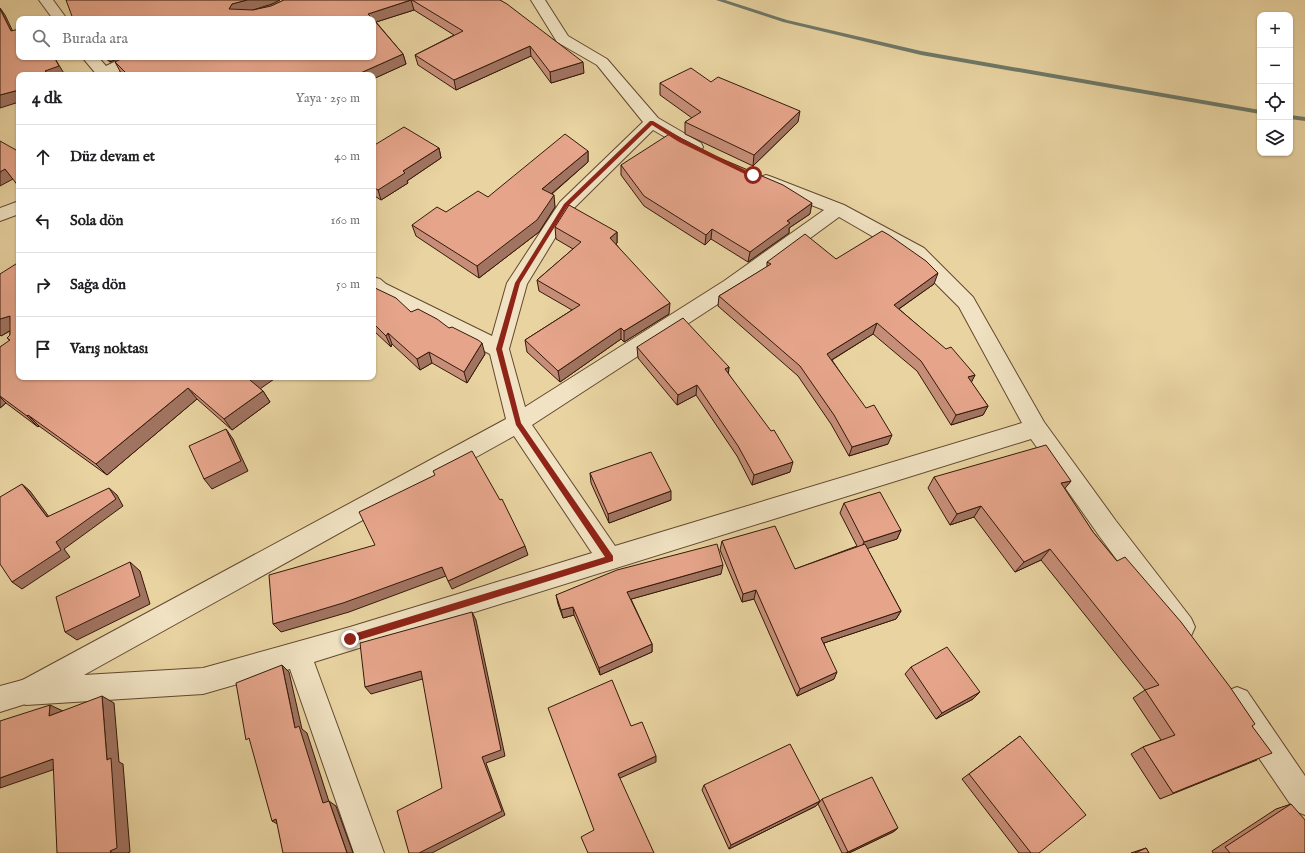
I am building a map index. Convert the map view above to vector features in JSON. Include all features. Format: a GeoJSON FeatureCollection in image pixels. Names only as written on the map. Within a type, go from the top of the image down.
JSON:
{"type":"FeatureCollection","features":[{"type":"Feature","properties":{"kind":"street"},"geometry":{"type":"LineString","coordinates":[[46,0],[58,16]]}},
{"type":"Feature","properties":{"kind":"street"},"geometry":{"type":"LineString","coordinates":[[538,0],[562,39],[602,62],[652,122],[681,140],[710,154]]}},
{"type":"Feature","properties":{"kind":"street"},"geometry":{"type":"LineString","coordinates":[[92,60],[102,72]]}},
{"type":"Feature","properties":{"kind":"street"},"geometry":{"type":"LineString","coordinates":[[108,72],[130,60]]}},
{"type":"Feature","properties":{"kind":"street"},"geometry":{"type":"LineString","coordinates":[[610,559],[518,423],[499,349],[518,283],[566,206],[652,122]]}},
{"type":"Feature","properties":{"kind":"street"},"geometry":{"type":"LineString","coordinates":[[753,175],[838,209],[917,253],[966,302],[1036,428],[1108,529],[1198,648]]}},
{"type":"Feature","properties":{"kind":"street"},"geometry":{"type":"LineString","coordinates":[[0,215],[16,208]]}},
{"type":"Feature","properties":{"kind":"street"},"geometry":{"type":"LineString","coordinates":[[26,692],[518,423],[731,286],[838,209]]}},
{"type":"Feature","properties":{"kind":"street"},"geometry":{"type":"LineString","coordinates":[[376,286],[499,349]]}},
{"type":"Feature","properties":{"kind":"street"},"geometry":{"type":"LineString","coordinates":[[0,699],[26,692],[203,681],[298,654],[1036,428]]}},
{"type":"Feature","properties":{"kind":"street"},"geometry":{"type":"LineString","coordinates":[[298,654],[369,853]]}},
{"type":"Feature","properties":{"kind":"street"},"geometry":{"type":"LineString","coordinates":[[1226,685],[1305,801]]}},
{"type":"Feature","properties":{"kind":"building"},"geometry":{"type":"Polygon","coordinates":[[[66,0],[247,0],[232,4],[229,9],[253,10],[271,6],[284,0],[411,0],[368,14],[370,16],[72,16],[66,0]]]}},
{"type":"Feature","properties":{"kind":"building"},"geometry":{"type":"Polygon","coordinates":[[[412,0],[500,0],[583,62],[550,72],[530,46],[454,80],[415,55],[463,31],[412,0]]]}},
{"type":"Feature","properties":{"kind":"building"},"geometry":{"type":"Polygon","coordinates":[[[0,9],[11,31],[16,30],[16,60],[56,60],[59,66],[45,71],[46,72],[16,72],[16,91],[0,95],[0,9]]]}},
{"type":"Feature","properties":{"kind":"building"},"geometry":{"type":"Polygon","coordinates":[[[376,22],[403,54],[363,72],[125,72],[115,62],[119,60],[376,60],[376,22]]]}},
{"type":"Feature","properties":{"kind":"building"},"geometry":{"type":"Polygon","coordinates":[[[691,68],[711,82],[718,77],[800,111],[754,155],[685,122],[701,112],[660,83],[691,68]]]}},
{"type":"Feature","properties":{"kind":"building"},"geometry":{"type":"Polygon","coordinates":[[[404,127],[439,148],[403,171],[405,173],[378,190],[376,189],[376,144],[404,127]]]}},
{"type":"Feature","properties":{"kind":"building"},"geometry":{"type":"Polygon","coordinates":[[[671,133],[715,156],[783,185],[812,203],[787,221],[790,223],[750,252],[712,229],[706,235],[644,196],[621,165],[671,133]]]}},
{"type":"Feature","properties":{"kind":"building"},"geometry":{"type":"Polygon","coordinates":[[[565,134],[588,151],[542,189],[554,195],[537,220],[477,266],[412,225],[437,207],[446,212],[478,191],[488,197],[565,134]]]}},
{"type":"Feature","properties":{"kind":"building"},"geometry":{"type":"Polygon","coordinates":[[[0,141],[16,150],[16,183],[5,169],[0,172],[0,141]]]}},
{"type":"Feature","properties":{"kind":"building"},"geometry":{"type":"Polygon","coordinates":[[[569,205],[617,232],[610,238],[670,303],[624,331],[621,328],[558,371],[525,340],[580,305],[537,280],[581,242],[555,227],[569,205]]]}},
{"type":"Feature","properties":{"kind":"building"},"geometry":{"type":"Polygon","coordinates":[[[882,231],[926,261],[938,273],[894,305],[946,349],[951,347],[975,375],[968,377],[988,406],[956,415],[921,361],[877,323],[827,354],[866,408],[874,405],[892,435],[852,447],[834,415],[800,366],[719,296],[771,264],[767,262],[805,234],[836,259],[882,231]]]}},
{"type":"Feature","properties":{"kind":"building"},"geometry":{"type":"Polygon","coordinates":[[[16,264],[16,380],[250,380],[263,391],[224,419],[188,388],[96,464],[0,396],[0,347],[10,340],[7,338],[10,335],[10,316],[0,319],[0,274],[16,264]]]}},
{"type":"Feature","properties":{"kind":"building"},"geometry":{"type":"Polygon","coordinates":[[[376,288],[396,298],[411,312],[418,309],[437,319],[449,328],[452,327],[482,343],[464,372],[429,352],[417,359],[388,333],[386,336],[376,326],[376,288]]]}},
{"type":"Feature","properties":{"kind":"building"},"geometry":{"type":"Polygon","coordinates":[[[683,318],[729,367],[725,369],[771,431],[774,430],[793,462],[754,475],[738,446],[697,385],[678,395],[637,347],[683,318]]]}},
{"type":"Feature","properties":{"kind":"building"},"geometry":{"type":"Polygon","coordinates":[[[226,429],[241,461],[204,479],[189,446],[226,429]]]}},
{"type":"Feature","properties":{"kind":"building"},"geometry":{"type":"Polygon","coordinates":[[[1046,445],[1071,481],[1061,483],[1093,532],[1117,561],[1125,557],[1181,622],[1230,687],[1255,724],[1252,726],[1272,753],[1173,793],[1143,747],[1175,735],[1145,690],[1159,685],[1050,549],[1024,562],[981,506],[957,514],[934,477],[1046,445]]]}},
{"type":"Feature","properties":{"kind":"building"},"geometry":{"type":"Polygon","coordinates":[[[472,451],[500,500],[502,499],[525,546],[448,581],[442,567],[343,603],[273,624],[269,575],[375,545],[359,512],[435,475],[433,471],[472,451]]]}},
{"type":"Feature","properties":{"kind":"building"},"geometry":{"type":"Polygon","coordinates":[[[651,452],[671,491],[608,514],[590,473],[651,452]]]}},
{"type":"Feature","properties":{"kind":"building"},"geometry":{"type":"Polygon","coordinates":[[[22,484],[47,517],[109,488],[116,499],[56,542],[61,550],[12,582],[0,564],[0,497],[22,484]]]}},
{"type":"Feature","properties":{"kind":"building"},"geometry":{"type":"Polygon","coordinates":[[[880,492],[901,530],[864,542],[844,503],[880,492]]]}},
{"type":"Feature","properties":{"kind":"building"},"geometry":{"type":"Polygon","coordinates":[[[775,526],[795,569],[865,544],[901,611],[821,638],[837,672],[800,689],[756,590],[743,594],[722,541],[775,526]]]}},
{"type":"Feature","properties":{"kind":"building"},"geometry":{"type":"Polygon","coordinates":[[[717,544],[723,565],[627,592],[652,644],[599,668],[573,607],[561,610],[556,595],[617,570],[717,544]]]}},
{"type":"Feature","properties":{"kind":"building"},"geometry":{"type":"Polygon","coordinates":[[[130,562],[140,596],[65,632],[56,597],[130,562]]]}},
{"type":"Feature","properties":{"kind":"building"},"geometry":{"type":"Polygon","coordinates":[[[472,612],[501,750],[482,757],[502,811],[419,853],[409,853],[397,811],[442,788],[421,671],[365,687],[360,643],[472,612]]]}},
{"type":"Feature","properties":{"kind":"building"},"geometry":{"type":"Polygon","coordinates":[[[947,647],[980,692],[942,713],[911,667],[947,647]]]}},
{"type":"Feature","properties":{"kind":"building"},"geometry":{"type":"Polygon","coordinates":[[[282,665],[295,728],[299,726],[323,803],[329,801],[347,853],[283,853],[276,819],[272,821],[249,738],[246,740],[236,683],[282,665]]]}},
{"type":"Feature","properties":{"kind":"building"},"geometry":{"type":"Polygon","coordinates":[[[612,680],[631,726],[642,722],[656,756],[618,774],[654,853],[588,853],[581,837],[594,830],[548,708],[612,680]]]}},
{"type":"Feature","properties":{"kind":"building"},"geometry":{"type":"Polygon","coordinates":[[[102,696],[107,760],[111,758],[117,848],[110,851],[111,853],[57,853],[53,759],[0,778],[0,721],[50,705],[49,716],[102,696]]]}},
{"type":"Feature","properties":{"kind":"building"},"geometry":{"type":"Polygon","coordinates":[[[1020,736],[1086,815],[1039,853],[1031,853],[969,774],[1020,736]]]}},
{"type":"Feature","properties":{"kind":"building"},"geometry":{"type":"Polygon","coordinates":[[[790,744],[820,801],[731,845],[704,785],[790,744]]]}},
{"type":"Feature","properties":{"kind":"building"},"geometry":{"type":"Polygon","coordinates":[[[872,777],[898,828],[848,852],[822,799],[872,777]]]}},
{"type":"Feature","properties":{"kind":"building"},"geometry":{"type":"Polygon","coordinates":[[[1291,804],[1305,820],[1305,853],[1230,853],[1225,847],[1291,804]]]}},
{"type":"Feature","properties":{"kind":"building"},"geometry":{"type":"Polygon","coordinates":[[[1146,848],[1149,853],[1135,853],[1146,848]]]}},
{"type":"Feature","properties":{"kind":"waterway"},"geometry":{"type":"LineString","coordinates":[[719,0],[785,21],[921,53],[1257,111]]}},
{"type":"Feature","properties":{"kind":"waterway"},"geometry":{"type":"LineString","coordinates":[[1293,117],[1305,119]]}},
{"type":"Feature","properties":{"kind":"route"},"geometry":{"type":"LineString","coordinates":[[350,639],[610,559],[518,423],[499,349],[518,283],[566,206],[652,122],[681,140],[753,175]]}}]}
